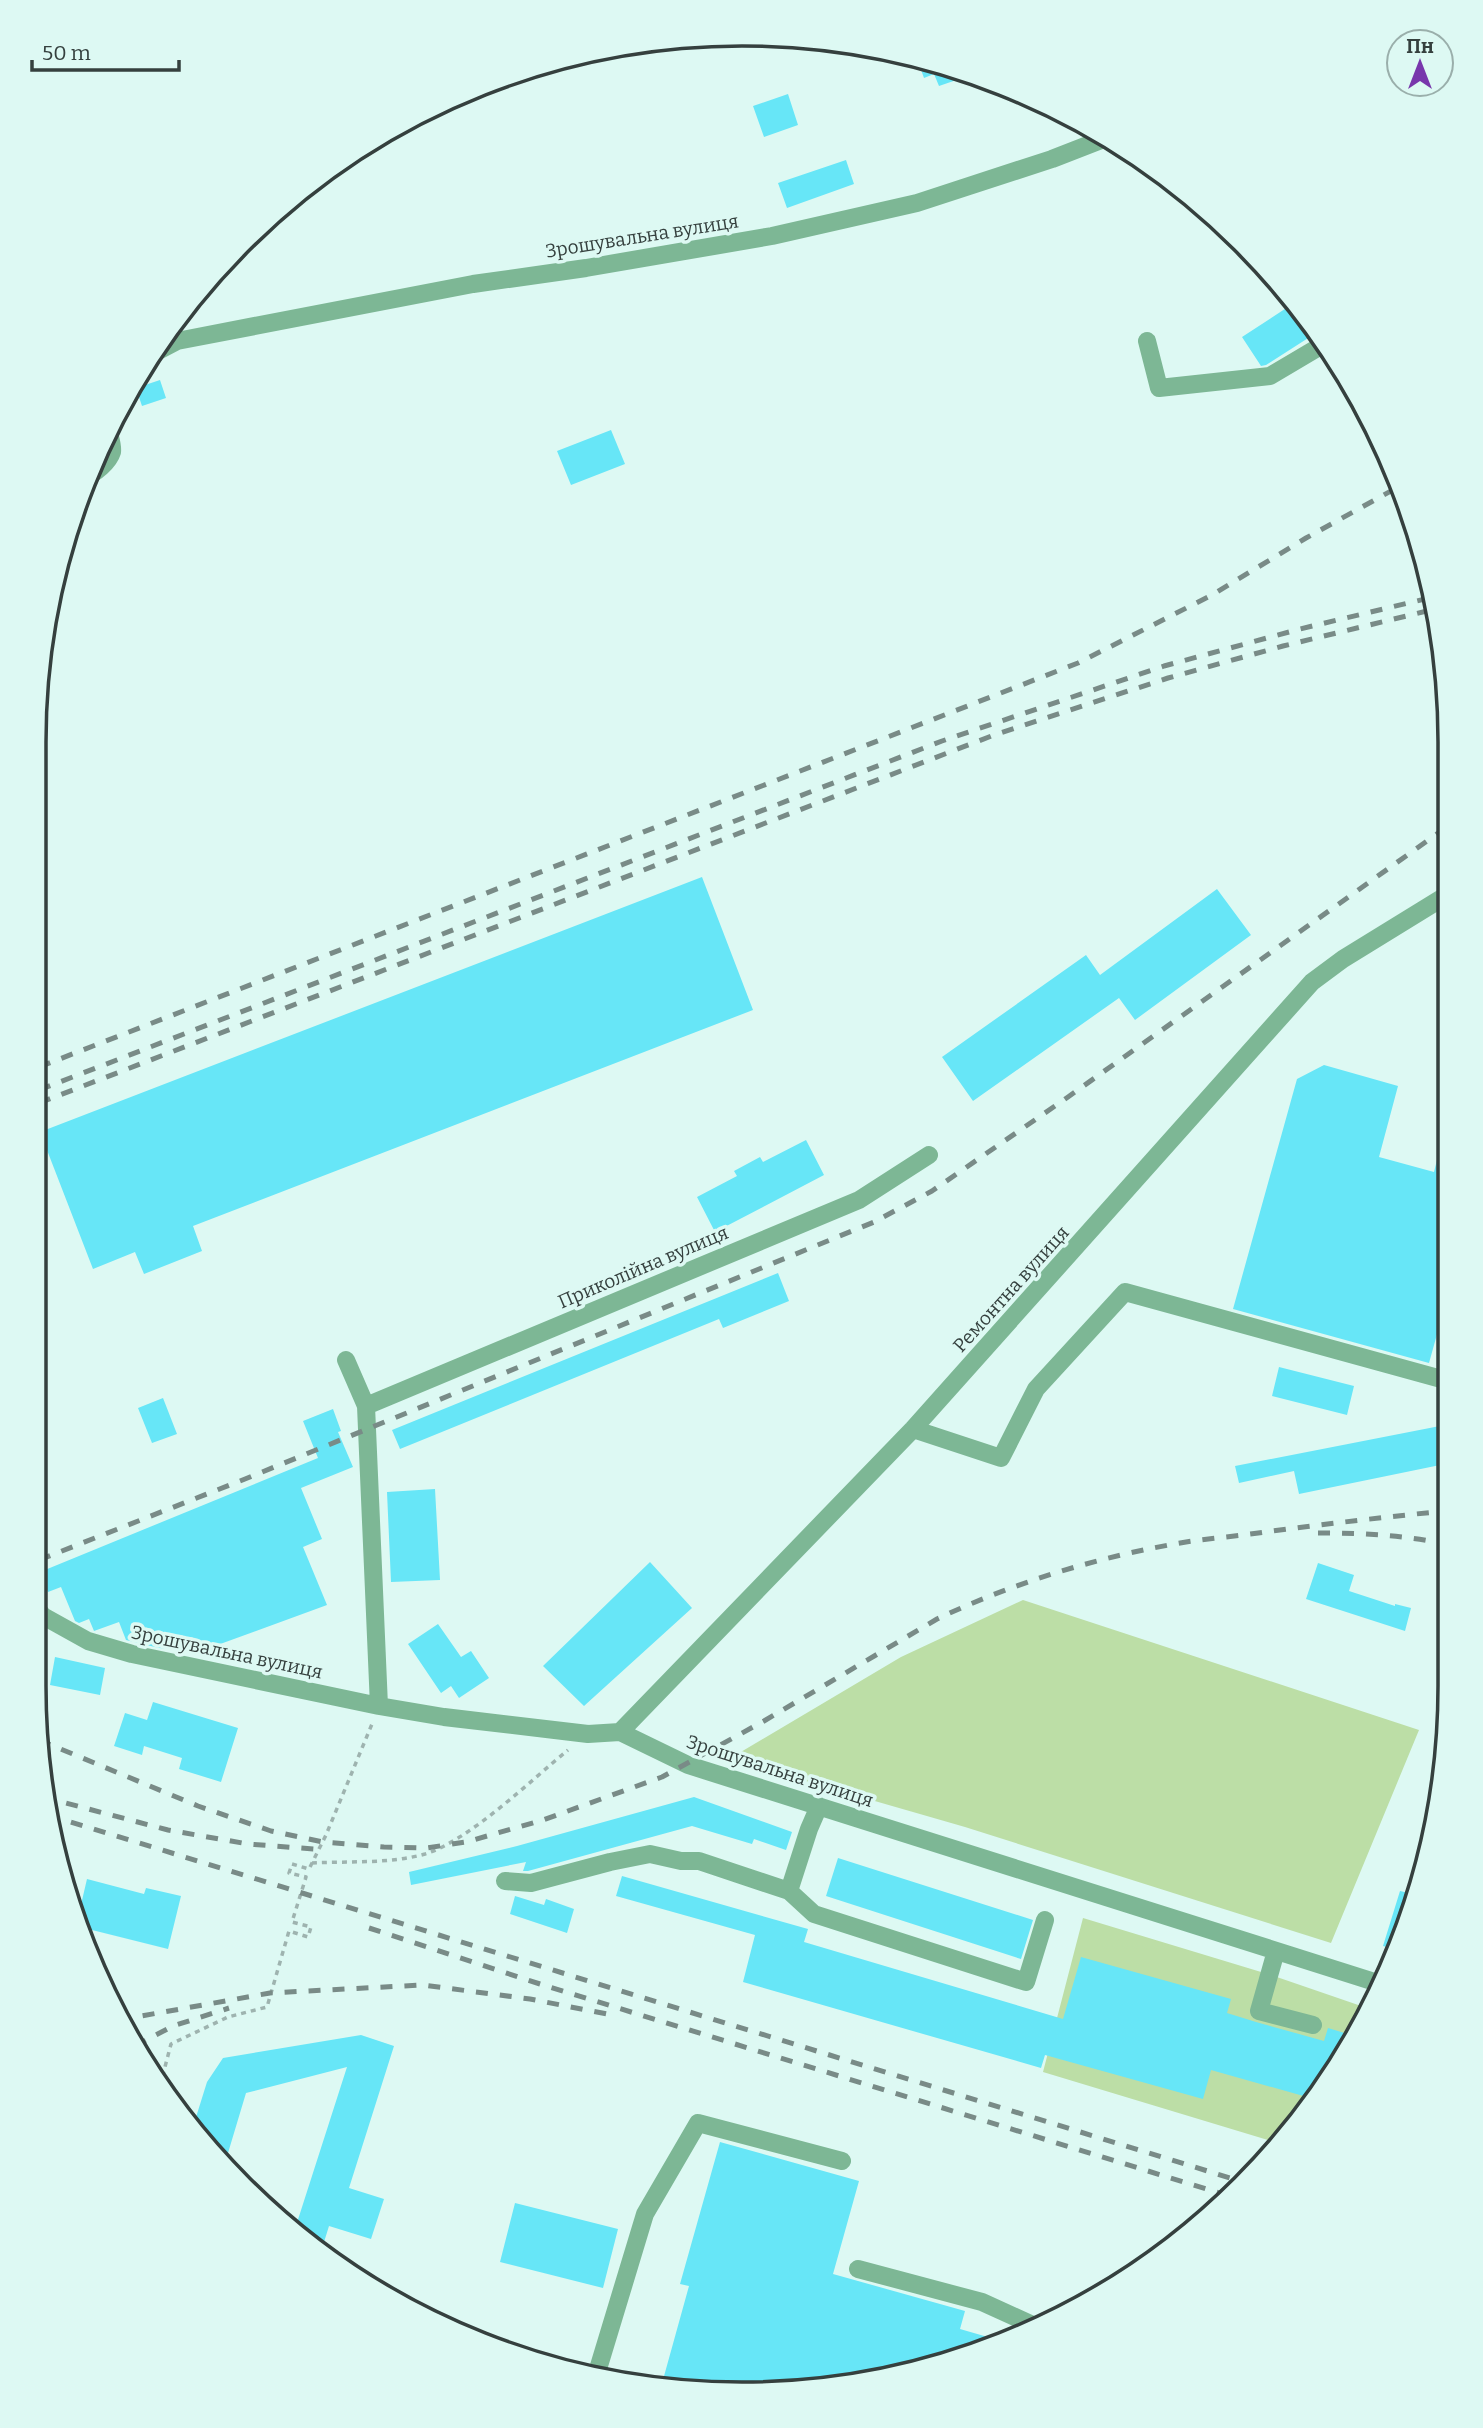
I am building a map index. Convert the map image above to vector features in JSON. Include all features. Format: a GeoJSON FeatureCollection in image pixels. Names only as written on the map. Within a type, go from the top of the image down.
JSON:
{"type":"FeatureCollection","features":[{"type":"Feature","properties":{"kind":"street","name":"Зрошувальна вулиця"},"geometry":{"type":"LineString","coordinates":[[170,344],[473,284],[586,268],[772,236],[917,203],[1095,142]]}},
{"type":"Feature","properties":{"kind":"street"},"geometry":{"type":"LineString","coordinates":[[1147,341],[1159,388],[1270,376],[1316,349]]}},
{"type":"Feature","properties":{"kind":"street"},"geometry":{"type":"LineString","coordinates":[[103,465],[112,451],[111,446]]}},
{"type":"Feature","properties":{"kind":"street","name":"Ремонтна вулиця"},"geometry":{"type":"LineString","coordinates":[[620,1732],[913,1429],[1312,982],[1343,959],[1438,900]]}},
{"type":"Feature","properties":{"kind":"street","name":"Приколійна вулиця"},"geometry":{"type":"LineString","coordinates":[[366,1406],[859,1200],[929,1155]]}},
{"type":"Feature","properties":{"kind":"street"},"geometry":{"type":"LineString","coordinates":[[913,1429],[1001,1458],[1036,1389],[1125,1292],[1438,1378]]}},
{"type":"Feature","properties":{"kind":"street"},"geometry":{"type":"LineString","coordinates":[[346,1360],[366,1406],[379,1706]]}},
{"type":"Feature","properties":{"kind":"street","name":"Зрошувальна вулиця"},"geometry":{"type":"LineString","coordinates":[[46,1618],[88,1641],[132,1654],[379,1706],[444,1717],[588,1734],[620,1732],[688,1765],[1372,1981]]}},
{"type":"Feature","properties":{"kind":"street"},"geometry":{"type":"LineString","coordinates":[[789,1891],[819,1806]]}},
{"type":"Feature","properties":{"kind":"street"},"geometry":{"type":"LineString","coordinates":[[505,1881],[531,1883],[650,1854],[681,1861],[699,1861],[789,1891],[814,1914],[1026,1982],[1045,1920]]}},
{"type":"Feature","properties":{"kind":"street"},"geometry":{"type":"LineString","coordinates":[[1276,1951],[1259,2011],[1312,2025]]}},
{"type":"Feature","properties":{"kind":"street"},"geometry":{"type":"LineString","coordinates":[[599,2367],[645,2214],[698,2123],[842,2161]]}},
{"type":"Feature","properties":{"kind":"street"},"geometry":{"type":"LineString","coordinates":[[858,2269],[982,2302],[1026,2322]]}},
{"type":"Feature","properties":{"kind":"path"},"geometry":{"type":"LineString","coordinates":[[163,2073],[171,2044],[228,2017],[267,2007],[289,1931],[308,1937],[311,1927],[292,1922],[306,1877],[289,1873],[292,1864],[309,1869],[326,1835],[379,1706]]}},
{"type":"Feature","properties":{"kind":"path"},"geometry":{"type":"LineString","coordinates":[[312,1863],[382,1860],[424,1854],[444,1845],[464,1834],[588,1734]]}},
{"type":"Feature","properties":{"kind":"green space"},"geometry":{"type":"Polygon","coordinates":[[[1023,1600],[1419,1730],[1331,1943],[965,1827],[729,1759],[901,1657],[1023,1600]]]}},
{"type":"Feature","properties":{"kind":"green space"},"geometry":{"type":"Polygon","coordinates":[[[1083,1918],[1271,1975],[1360,2005],[1320,2073],[1269,2140],[1043,2072],[1083,1918]]]}},
{"type":"Feature","properties":{"kind":"building"},"geometry":{"type":"Polygon","coordinates":[[[921,69],[957,80],[939,86],[934,74],[924,78],[921,69]]]}},
{"type":"Feature","properties":{"kind":"building"},"geometry":{"type":"Polygon","coordinates":[[[788,94],[798,125],[764,137],[753,106],[788,94]]]}},
{"type":"Feature","properties":{"kind":"building"},"geometry":{"type":"Polygon","coordinates":[[[846,160],[854,184],[787,208],[778,183],[846,160]]]}},
{"type":"Feature","properties":{"kind":"building"},"geometry":{"type":"Polygon","coordinates":[[[1286,308],[1308,338],[1261,366],[1242,337],[1286,308]]]}},
{"type":"Feature","properties":{"kind":"building"},"geometry":{"type":"Polygon","coordinates":[[[160,380],[166,398],[142,406],[138,395],[144,385],[160,380]]]}},
{"type":"Feature","properties":{"kind":"building"},"geometry":{"type":"Polygon","coordinates":[[[611,430],[625,464],[571,485],[557,451],[611,430]]]}},
{"type":"Feature","properties":{"kind":"building"},"geometry":{"type":"Polygon","coordinates":[[[702,877],[753,1010],[193,1226],[202,1251],[144,1274],[135,1252],[93,1269],[46,1148],[46,1130],[702,877]]]}},
{"type":"Feature","properties":{"kind":"building"},"geometry":{"type":"Polygon","coordinates":[[[1217,889],[1251,935],[1135,1020],[1119,998],[973,1101],[942,1057],[1086,955],[1100,975],[1217,889]]]}},
{"type":"Feature","properties":{"kind":"building"},"geometry":{"type":"Polygon","coordinates":[[[1324,1065],[1398,1086],[1379,1157],[1434,1172],[1438,1156],[1438,1331],[1429,1363],[1233,1309],[1297,1079],[1324,1065]]]}},
{"type":"Feature","properties":{"kind":"building"},"geometry":{"type":"Polygon","coordinates":[[[806,1140],[824,1175],[715,1232],[697,1197],[737,1176],[734,1171],[760,1157],[763,1162],[806,1140]]]}},
{"type":"Feature","properties":{"kind":"building"},"geometry":{"type":"Polygon","coordinates":[[[778,1273],[789,1301],[723,1328],[719,1319],[400,1449],[392,1430],[778,1273]]]}},
{"type":"Feature","properties":{"kind":"building"},"geometry":{"type":"Polygon","coordinates":[[[1279,1367],[1354,1386],[1347,1415],[1272,1396],[1279,1367]]]}},
{"type":"Feature","properties":{"kind":"building"},"geometry":{"type":"Polygon","coordinates":[[[163,1398],[177,1434],[152,1443],[138,1408],[163,1398]]]}},
{"type":"Feature","properties":{"kind":"building"},"geometry":{"type":"Polygon","coordinates":[[[333,1409],[341,1431],[338,1432],[353,1467],[301,1488],[322,1539],[303,1547],[327,1605],[201,1651],[159,1648],[126,1640],[119,1622],[94,1631],[89,1619],[79,1623],[75,1621],[61,1587],[48,1592],[46,1570],[318,1458],[303,1421],[333,1409]]]}},
{"type":"Feature","properties":{"kind":"building"},"geometry":{"type":"Polygon","coordinates":[[[1438,1426],[1438,1465],[1299,1494],[1294,1471],[1239,1483],[1235,1466],[1438,1426]]]}},
{"type":"Feature","properties":{"kind":"building"},"geometry":{"type":"Polygon","coordinates":[[[435,1489],[440,1580],[391,1582],[387,1492],[435,1489]]]}},
{"type":"Feature","properties":{"kind":"building"},"geometry":{"type":"Polygon","coordinates":[[[650,1562],[692,1608],[584,1706],[543,1666],[650,1562]]]}},
{"type":"Feature","properties":{"kind":"building"},"geometry":{"type":"Polygon","coordinates":[[[1318,1563],[1354,1575],[1349,1591],[1395,1606],[1411,1608],[1405,1631],[1306,1599],[1318,1563]]]}},
{"type":"Feature","properties":{"kind":"building"},"geometry":{"type":"Polygon","coordinates":[[[438,1624],[461,1657],[471,1651],[489,1678],[459,1698],[451,1686],[441,1693],[408,1644],[438,1624]]]}},
{"type":"Feature","properties":{"kind":"building"},"geometry":{"type":"Polygon","coordinates":[[[55,1657],[105,1668],[100,1695],[50,1685],[55,1657]]]}},
{"type":"Feature","properties":{"kind":"building"},"geometry":{"type":"Polygon","coordinates":[[[153,1702],[238,1728],[221,1782],[179,1769],[182,1758],[144,1746],[142,1755],[114,1746],[125,1713],[147,1720],[153,1702]]]}},
{"type":"Feature","properties":{"kind":"building"},"geometry":{"type":"Polygon","coordinates":[[[694,1797],[792,1832],[786,1850],[754,1839],[752,1844],[692,1826],[528,1871],[523,1871],[526,1862],[411,1885],[409,1872],[517,1846],[694,1797]]]}},
{"type":"Feature","properties":{"kind":"building"},"geometry":{"type":"Polygon","coordinates":[[[838,1858],[1033,1920],[1021,1959],[826,1896],[838,1858]]]}},
{"type":"Feature","properties":{"kind":"building"},"geometry":{"type":"Polygon","coordinates":[[[622,1876],[808,1929],[804,1942],[1063,2019],[1081,1957],[1231,1999],[1227,2013],[1256,2022],[1324,2041],[1328,2028],[1345,2033],[1304,2096],[1211,2070],[1203,2099],[1045,2055],[1041,2068],[743,1982],[755,1935],[616,1896],[622,1876]]]}},
{"type":"Feature","properties":{"kind":"building"},"geometry":{"type":"Polygon","coordinates":[[[87,1879],[144,1894],[146,1888],[181,1896],[168,1949],[89,1929],[81,1906],[87,1879]]]}},
{"type":"Feature","properties":{"kind":"building"},"geometry":{"type":"Polygon","coordinates":[[[1400,1891],[1406,1892],[1387,1947],[1383,1946],[1400,1891]]]}},
{"type":"Feature","properties":{"kind":"building"},"geometry":{"type":"Polygon","coordinates":[[[515,1896],[544,1905],[546,1899],[574,1909],[567,1933],[510,1914],[515,1896]]]}},
{"type":"Feature","properties":{"kind":"building"},"geometry":{"type":"Polygon","coordinates":[[[361,2035],[394,2046],[349,2188],[384,2199],[371,2239],[329,2226],[324,2243],[297,2222],[347,2067],[246,2093],[227,2155],[196,2118],[207,2082],[223,2058],[361,2035]]]}},
{"type":"Feature","properties":{"kind":"building"},"geometry":{"type":"Polygon","coordinates":[[[720,2142],[859,2181],[833,2274],[965,2311],[960,2329],[989,2337],[922,2359],[832,2377],[742,2382],[663,2378],[689,2286],[680,2284],[720,2142]]]}},
{"type":"Feature","properties":{"kind":"building"},"geometry":{"type":"Polygon","coordinates":[[[515,2203],[618,2229],[603,2288],[500,2262],[515,2203]]]}},
{"type":"Feature","properties":{"kind":"railway"},"geometry":{"type":"LineString","coordinates":[[46,1064],[1078,663],[1212,595],[1391,491]]}},
{"type":"Feature","properties":{"kind":"railway"},"geometry":{"type":"LineString","coordinates":[[46,1087],[942,741],[1164,666],[1423,600]]}},
{"type":"Feature","properties":{"kind":"railway"},"geometry":{"type":"LineString","coordinates":[[46,1100],[994,735],[1168,678],[1283,646],[1425,611]]}},
{"type":"Feature","properties":{"kind":"railway"},"geometry":{"type":"LineString","coordinates":[[46,1557],[245,1479],[874,1222],[932,1191],[1438,833]]}},
{"type":"Feature","properties":{"kind":"railway"},"geometry":{"type":"LineString","coordinates":[[48,1744],[198,1806],[271,1831],[323,1842],[384,1847],[426,1848],[466,1842],[543,1820],[662,1777],[764,1721],[937,1619],[1028,1582],[1090,1563],[1186,1542],[1438,1512]]}},
{"type":"Feature","properties":{"kind":"railway"},"geometry":{"type":"LineString","coordinates":[[1318,1533],[1382,1535],[1438,1543]]}},
{"type":"Feature","properties":{"kind":"railway"},"geometry":{"type":"LineString","coordinates":[[55,1800],[168,1830],[248,1844],[314,1849]]}},
{"type":"Feature","properties":{"kind":"railway"},"geometry":{"type":"LineString","coordinates":[[58,1818],[1234,2179]]}},
{"type":"Feature","properties":{"kind":"railway"},"geometry":{"type":"LineString","coordinates":[[369,1928],[540,1984],[1219,2193]]}},
{"type":"Feature","properties":{"kind":"railway"},"geometry":{"type":"LineString","coordinates":[[130,2018],[270,1993],[423,1985],[530,1999],[607,2014]]}},
{"type":"Feature","properties":{"kind":"railway"},"geometry":{"type":"LineString","coordinates":[[144,2041],[173,2026],[229,2008]]}}]}
